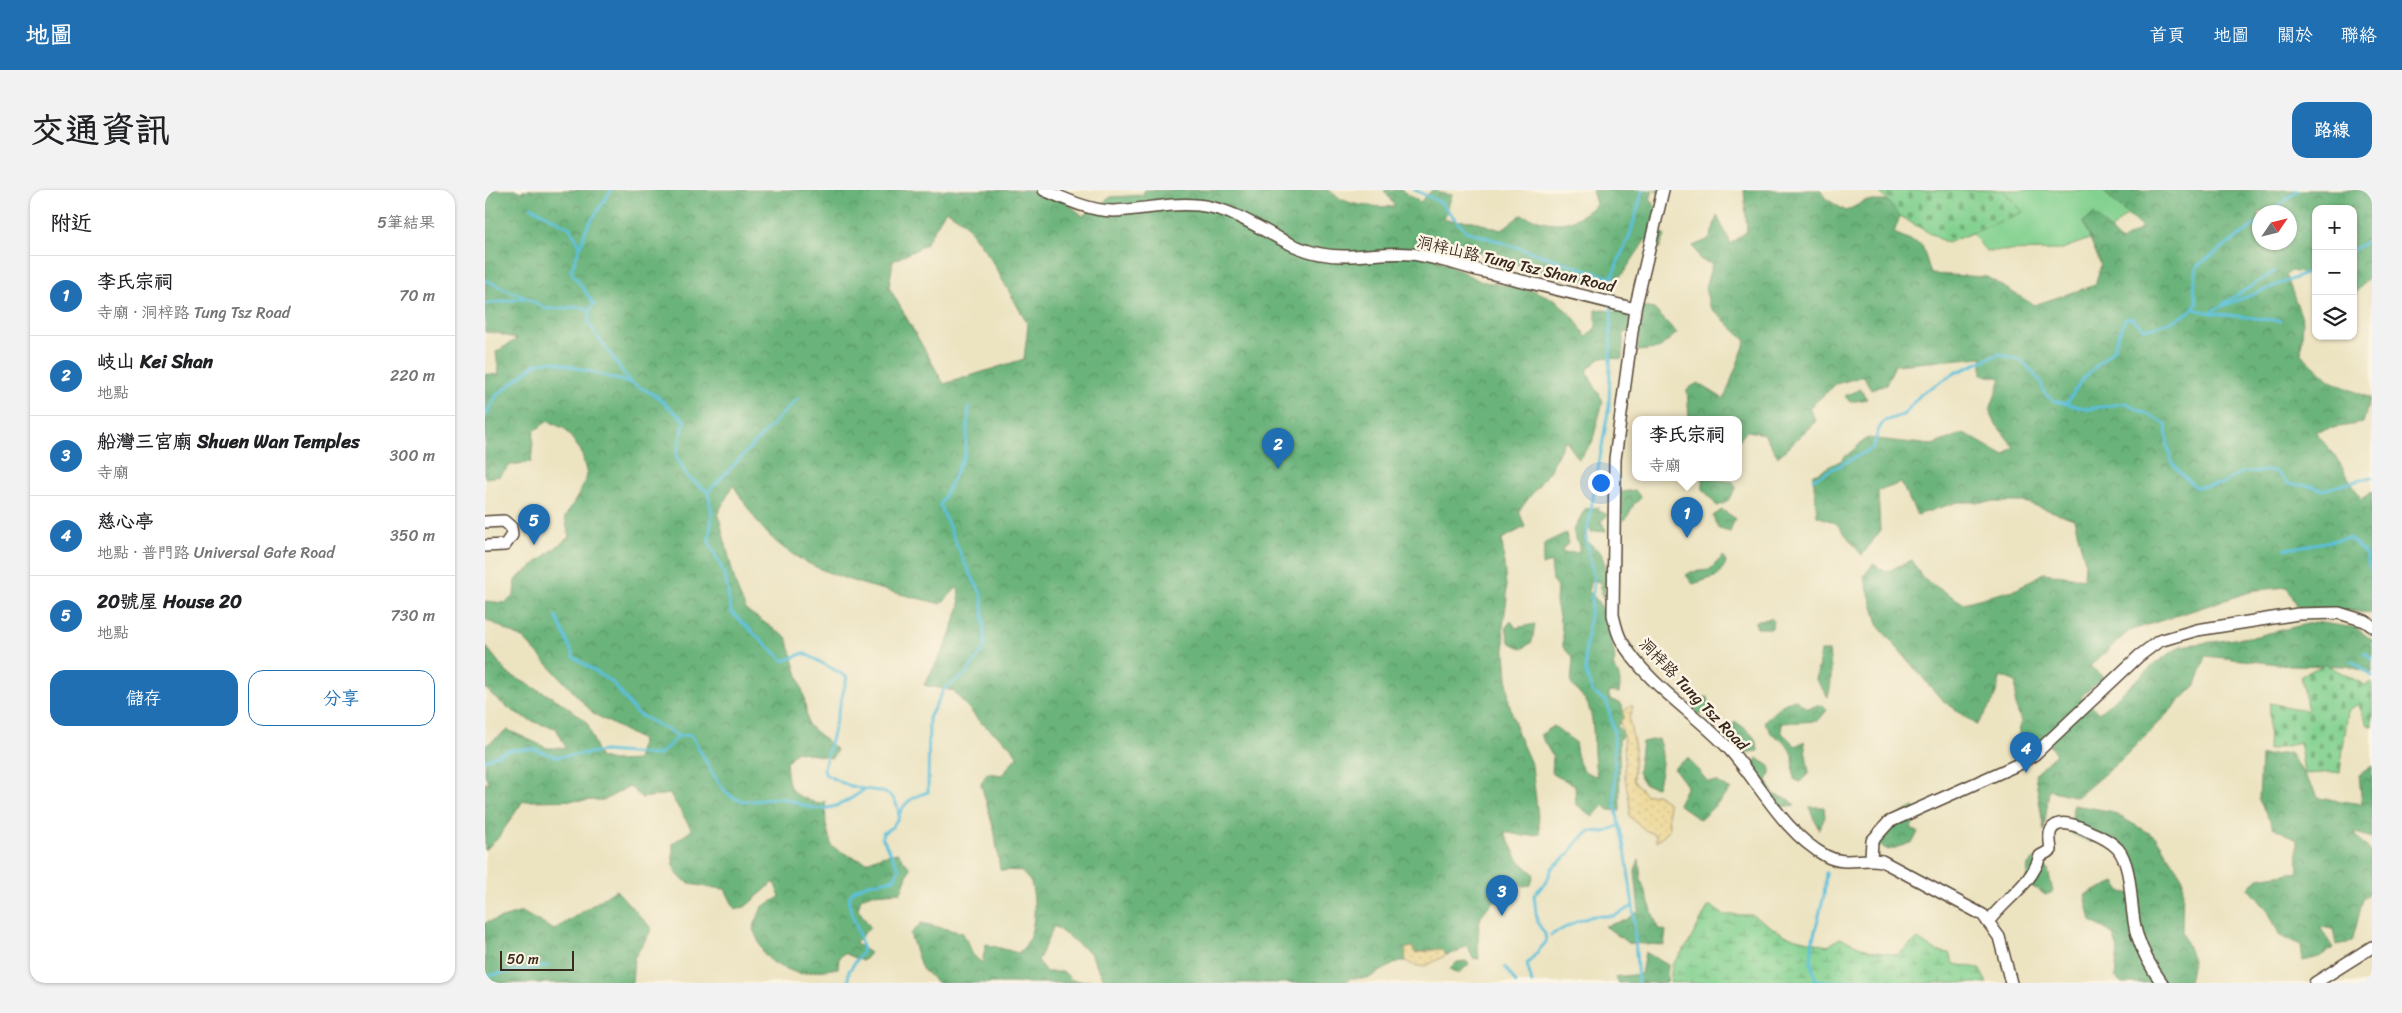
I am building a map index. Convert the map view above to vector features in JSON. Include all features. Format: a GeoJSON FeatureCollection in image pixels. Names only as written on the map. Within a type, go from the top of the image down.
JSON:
{"type":"FeatureCollection","features":[{"type":"Feature","properties":{"kind":"street","name":"洞梓山路 Tung Tsz Shan Road"},"geometry":{"type":"LineString","coordinates":[[1044,190],[1087,206],[1111,211],[1189,204],[1212,207],[1233,215],[1294,247],[1321,254],[1348,257],[1375,253],[1411,254],[1446,260],[1480,271],[1635,309]]}},
{"type":"Feature","properties":{"kind":"street","name":"洞梓路 Tung Tsz Road"},"geometry":{"type":"LineString","coordinates":[[1663,190],[1635,309],[1628,374],[1615,459],[1613,615],[1620,638],[1633,657],[1650,675],[1730,750],[1782,818],[1815,849],[1839,861],[1871,858],[1882,861],[1924,882],[1973,910],[1989,922],[1999,937],[2011,983]]}},
{"type":"Feature","properties":{"kind":"street"},"geometry":{"type":"LineString","coordinates":[[485,522],[504,521],[511,527],[512,535],[505,545],[485,546]]}},
{"type":"Feature","properties":{"kind":"street"},"geometry":{"type":"LineString","coordinates":[[1871,858],[1872,841],[1889,822],[2019,764],[2035,754],[2139,656],[2159,641],[2197,630],[2314,613],[2330,612],[2348,615],[2372,626]]}},
{"type":"Feature","properties":{"kind":"street"},"geometry":{"type":"LineString","coordinates":[[1989,922],[2001,905],[2036,871],[2040,856],[2051,850],[2049,834],[2053,827],[2061,824],[2074,825],[2107,841],[2118,849],[2128,880],[2137,936],[2149,964],[2161,983]]}},
{"type":"Feature","properties":{"kind":"street"},"geometry":{"type":"LineString","coordinates":[[2315,983],[2372,947]]}},
{"type":"Feature","properties":{"kind":"green space"},"geometry":{"type":"Polygon","coordinates":[[[485,190],[516,190],[524,193],[522,190],[1052,190],[1083,216],[1111,197],[1142,195],[1145,190],[1329,190],[1336,196],[1351,203],[1395,207],[1384,190],[1401,190],[1420,202],[1432,190],[1437,190],[1439,193],[1452,195],[1444,220],[1473,221],[1501,230],[1521,215],[1552,223],[1568,222],[1577,218],[1596,204],[1592,190],[1653,190],[1650,200],[1663,215],[1651,222],[1665,236],[1659,249],[1646,239],[1622,275],[1602,282],[1559,278],[1520,266],[1497,253],[1423,252],[1480,281],[1535,291],[1556,300],[1575,319],[1586,337],[1596,327],[1596,309],[1615,312],[1618,300],[1626,300],[1631,319],[1642,323],[1641,306],[1654,309],[1677,333],[1658,349],[1637,351],[1640,332],[1624,332],[1622,359],[1601,357],[1586,371],[1603,401],[1592,443],[1579,459],[1565,440],[1550,470],[1519,511],[1525,527],[1502,539],[1507,598],[1503,626],[1509,703],[1519,737],[1532,766],[1540,834],[1524,836],[1504,832],[1518,860],[1534,874],[1531,885],[1523,886],[1517,881],[1484,912],[1479,926],[1479,959],[1473,958],[1467,945],[1458,952],[1446,955],[1440,949],[1414,953],[1405,949],[1406,961],[1399,961],[1369,978],[1350,978],[1346,983],[1106,983],[1090,953],[1054,926],[1038,961],[1046,972],[1064,972],[1072,980],[1090,981],[1089,983],[938,983],[922,969],[910,934],[921,923],[963,933],[973,955],[982,963],[986,944],[1018,953],[1028,940],[1034,921],[1033,891],[1029,880],[1021,871],[1000,870],[995,834],[981,784],[987,773],[1002,775],[1017,756],[1011,746],[979,721],[954,691],[924,685],[946,645],[960,606],[958,587],[941,604],[875,588],[810,564],[791,553],[762,528],[733,485],[718,513],[736,586],[746,610],[787,638],[804,696],[808,725],[837,750],[832,758],[796,751],[786,763],[790,787],[796,794],[818,804],[825,801],[826,825],[832,847],[867,862],[881,856],[898,853],[910,868],[901,892],[872,894],[861,898],[858,909],[870,927],[855,943],[870,953],[863,961],[844,953],[839,958],[838,968],[799,974],[775,964],[764,954],[753,929],[762,907],[780,897],[774,882],[745,907],[735,909],[725,889],[704,887],[690,883],[679,876],[673,864],[673,843],[692,830],[670,794],[642,798],[629,786],[605,800],[523,801],[498,838],[485,850],[485,783],[489,783],[485,775],[485,746],[508,730],[547,748],[566,748],[556,728],[517,714],[485,688],[485,645],[507,673],[559,701],[587,722],[599,757],[612,761],[637,760],[642,740],[594,714],[524,639],[485,619],[485,601],[505,603],[514,596],[515,580],[569,537],[565,517],[579,494],[587,475],[581,451],[565,429],[548,421],[534,431],[531,462],[511,465],[500,476],[485,478],[485,374],[499,375],[496,352],[517,339],[497,333],[485,332],[485,190]],[[946,210],[925,245],[893,261],[889,287],[944,384],[1024,359],[1028,325],[989,256],[964,222],[946,210]]]}},
{"type":"Feature","properties":{"kind":"green space"},"geometry":{"type":"Polygon","coordinates":[[[1653,190],[1669,190],[1666,196],[1653,190]]]}},
{"type":"Feature","properties":{"kind":"green space"},"geometry":{"type":"Polygon","coordinates":[[[1744,190],[1821,190],[1825,198],[1846,211],[1865,201],[1905,201],[1894,233],[1922,245],[1931,274],[1987,277],[2034,305],[2095,285],[2101,265],[2083,222],[2094,214],[2121,241],[2142,228],[2102,190],[2372,190],[2372,276],[2357,291],[2357,205],[2312,205],[2312,275],[2291,271],[2286,275],[2303,321],[2301,354],[2330,381],[2370,398],[2363,423],[2315,431],[2339,462],[2361,499],[2372,492],[2372,613],[2298,607],[2287,587],[2256,590],[2129,631],[2090,666],[2104,678],[2081,696],[2099,713],[2156,663],[2181,646],[2257,636],[2315,622],[2356,628],[2372,640],[2372,673],[2347,666],[2288,665],[2206,656],[2196,685],[2122,759],[2077,797],[2049,790],[2044,831],[2035,774],[2056,754],[2045,739],[2016,751],[2021,721],[2015,705],[2016,682],[2001,676],[1993,702],[1977,725],[1941,699],[1879,627],[1864,576],[1873,564],[1886,572],[1912,560],[1922,578],[1963,603],[2017,589],[2043,573],[2084,579],[2085,562],[2074,519],[2025,502],[1958,502],[1917,515],[1901,483],[1878,491],[1880,531],[1862,555],[1836,523],[1817,516],[1813,475],[1840,461],[1867,438],[1932,445],[1964,433],[2004,456],[2014,447],[1995,423],[1990,410],[2001,378],[1982,375],[1982,357],[1895,365],[1886,385],[1871,390],[1864,376],[1836,384],[1809,408],[1816,421],[1778,457],[1764,434],[1747,431],[1742,437],[1742,416],[1689,416],[1687,389],[1698,383],[1724,399],[1746,341],[1710,307],[1705,288],[1712,264],[1701,260],[1693,246],[1710,239],[1717,216],[1731,244],[1747,231],[1744,190]]]}},
{"type":"Feature","properties":{"kind":"green space"},"geometry":{"type":"Polygon","coordinates":[[[1878,190],[2003,190],[2023,212],[1947,243],[1901,217],[1878,190]]]}},
{"type":"Feature","properties":{"kind":"green space"},"geometry":{"type":"Polygon","coordinates":[[[1937,190],[2140,190],[2148,194],[2109,232],[2059,250],[1986,251],[1937,190]]]}},
{"type":"Feature","properties":{"kind":"green space"},"geometry":{"type":"Polygon","coordinates":[[[1860,389],[1867,399],[1850,402],[1845,396],[1860,389]]]}},
{"type":"Feature","properties":{"kind":"green space"},"geometry":{"type":"Polygon","coordinates":[[[1703,481],[1733,482],[1736,488],[1729,500],[1717,506],[1703,489],[1703,481]]]}},
{"type":"Feature","properties":{"kind":"green space"},"geometry":{"type":"Polygon","coordinates":[[[1635,490],[1641,498],[1634,504],[1626,519],[1617,523],[1616,511],[1623,505],[1616,499],[1617,493],[1635,490]]]}},
{"type":"Feature","properties":{"kind":"green space"},"geometry":{"type":"Polygon","coordinates":[[[1599,507],[1597,510],[1608,515],[1601,521],[1606,531],[1591,532],[1589,527],[1583,538],[1601,553],[1606,568],[1604,600],[1601,595],[1600,582],[1591,580],[1588,591],[1599,602],[1609,628],[1615,657],[1613,666],[1619,676],[1620,685],[1619,693],[1609,692],[1609,698],[1622,705],[1624,717],[1617,726],[1624,734],[1619,740],[1620,811],[1609,810],[1603,805],[1593,817],[1576,804],[1575,785],[1552,774],[1553,757],[1540,735],[1554,726],[1575,742],[1578,759],[1582,768],[1586,772],[1597,776],[1591,714],[1587,702],[1571,684],[1573,658],[1563,647],[1563,635],[1556,602],[1557,588],[1553,581],[1551,562],[1542,565],[1545,543],[1566,533],[1568,543],[1561,552],[1579,553],[1579,546],[1573,531],[1585,509],[1599,507]]]}},
{"type":"Feature","properties":{"kind":"green space"},"geometry":{"type":"Polygon","coordinates":[[[1722,510],[1735,518],[1730,532],[1719,529],[1713,516],[1722,510]]]}},
{"type":"Feature","properties":{"kind":"green space"},"geometry":{"type":"Polygon","coordinates":[[[1723,556],[1726,563],[1718,576],[1693,584],[1686,575],[1691,572],[1709,570],[1723,556]]]}},
{"type":"Feature","properties":{"kind":"green space"},"geometry":{"type":"Polygon","coordinates":[[[1771,618],[1773,620],[1772,628],[1757,628],[1755,622],[1771,618]]]}},
{"type":"Feature","properties":{"kind":"green space"},"geometry":{"type":"Polygon","coordinates":[[[1511,621],[1516,628],[1535,624],[1532,642],[1522,649],[1509,642],[1506,627],[1511,621]]]}},
{"type":"Feature","properties":{"kind":"green space"},"geometry":{"type":"Polygon","coordinates":[[[1821,651],[1829,651],[1831,680],[1828,697],[1816,680],[1821,651]]]}},
{"type":"Feature","properties":{"kind":"green space"},"geometry":{"type":"Polygon","coordinates":[[[2325,664],[2365,685],[2372,682],[2372,726],[2368,725],[2358,704],[2348,711],[2340,772],[2304,774],[2300,743],[2268,750],[2270,703],[2308,711],[2301,676],[2325,664]]]}},
{"type":"Feature","properties":{"kind":"green space"},"geometry":{"type":"Polygon","coordinates":[[[1708,697],[1709,707],[1703,714],[1696,714],[1692,704],[1697,698],[1708,697]]]}},
{"type":"Feature","properties":{"kind":"green space"},"geometry":{"type":"Polygon","coordinates":[[[1794,699],[1807,708],[1823,705],[1827,710],[1818,721],[1781,723],[1782,733],[1796,746],[1804,741],[1809,773],[1800,782],[1794,779],[1793,754],[1784,742],[1771,733],[1764,721],[1782,705],[1794,699]]]}},
{"type":"Feature","properties":{"kind":"green space"},"geometry":{"type":"Polygon","coordinates":[[[1735,721],[1754,737],[1758,751],[1741,753],[1725,741],[1726,732],[1735,721]]]}},
{"type":"Feature","properties":{"kind":"green space"},"geometry":{"type":"Polygon","coordinates":[[[1658,739],[1662,763],[1657,787],[1644,784],[1638,772],[1642,742],[1658,739]]]}},
{"type":"Feature","properties":{"kind":"green space"},"geometry":{"type":"Polygon","coordinates":[[[2290,753],[2319,798],[2362,804],[2359,775],[2372,766],[2372,838],[2353,832],[2372,853],[2372,891],[2363,899],[2352,942],[2336,945],[2333,929],[2320,927],[2333,948],[2319,957],[2303,961],[2301,945],[2280,936],[2268,911],[2249,888],[2258,878],[2298,872],[2297,840],[2273,827],[2259,800],[2261,756],[2290,753]]]}},
{"type":"Feature","properties":{"kind":"green space"},"geometry":{"type":"Polygon","coordinates":[[[1688,758],[1708,782],[1718,782],[1731,790],[1700,820],[1678,804],[1687,786],[1674,768],[1688,758]]]}},
{"type":"Feature","properties":{"kind":"green space"},"geometry":{"type":"Polygon","coordinates":[[[1757,758],[1770,766],[1770,774],[1767,781],[1774,795],[1789,799],[1795,805],[1781,807],[1768,796],[1749,770],[1757,758]]]}},
{"type":"Feature","properties":{"kind":"green space"},"geometry":{"type":"Polygon","coordinates":[[[2073,805],[2110,811],[2156,837],[2183,879],[2182,932],[2193,960],[2189,983],[2122,983],[2115,977],[2118,949],[2113,934],[2091,921],[2085,895],[2115,882],[2122,892],[2138,895],[2131,870],[2117,839],[2090,842],[2071,833],[2073,805]]]}},
{"type":"Feature","properties":{"kind":"green space"},"geometry":{"type":"Polygon","coordinates":[[[1809,807],[1824,807],[1825,817],[1819,830],[1809,807]]]}},
{"type":"Feature","properties":{"kind":"green space"},"geometry":{"type":"Polygon","coordinates":[[[1914,807],[1924,818],[1913,823],[1911,829],[1918,832],[1913,842],[1889,850],[1878,845],[1887,833],[1885,823],[1914,807]]]}},
{"type":"Feature","properties":{"kind":"green space"},"geometry":{"type":"Polygon","coordinates":[[[1639,859],[1641,880],[1658,928],[1666,931],[1664,945],[1628,943],[1605,926],[1626,920],[1639,911],[1635,871],[1639,859]]]}},
{"type":"Feature","properties":{"kind":"green space"},"geometry":{"type":"Polygon","coordinates":[[[2034,859],[2042,860],[2048,870],[2053,892],[2045,895],[2038,889],[2026,886],[2028,865],[2034,859]]]}},
{"type":"Feature","properties":{"kind":"green space"},"geometry":{"type":"Polygon","coordinates":[[[616,890],[652,929],[634,958],[632,983],[485,983],[485,923],[522,912],[554,930],[616,890]]]}},
{"type":"Feature","properties":{"kind":"green space"},"geometry":{"type":"Polygon","coordinates":[[[1709,905],[1724,915],[1753,915],[1784,935],[1828,946],[1840,938],[1871,951],[1897,955],[1918,939],[1936,951],[1949,953],[1954,964],[1979,968],[1987,983],[1670,983],[1672,965],[1688,944],[1709,905]]]}},
{"type":"Feature","properties":{"kind":"green space"},"geometry":{"type":"Polygon","coordinates":[[[1645,952],[1668,965],[1667,983],[1619,983],[1615,977],[1641,974],[1645,952]]]}},
{"type":"Feature","properties":{"kind":"green space"},"geometry":{"type":"Polygon","coordinates":[[[1466,961],[1469,964],[1458,974],[1450,969],[1457,962],[1466,961]]]}},
{"type":"Feature","properties":{"kind":"sand"},"geometry":{"type":"Polygon","coordinates":[[[1630,706],[1633,706],[1629,719],[1635,749],[1633,780],[1646,795],[1658,794],[1668,803],[1669,830],[1656,842],[1656,835],[1645,830],[1629,816],[1629,801],[1624,770],[1624,742],[1620,722],[1624,717],[1623,712],[1630,706]]]}},
{"type":"Feature","properties":{"kind":"sand"},"geometry":{"type":"Polygon","coordinates":[[[1412,947],[1415,953],[1440,949],[1446,955],[1426,965],[1417,966],[1406,961],[1405,949],[1412,947]]]}},
{"type":"Feature","properties":{"kind":"waterway"},"geometry":{"type":"LineString","coordinates":[[581,246],[586,229],[611,190]]}},
{"type":"Feature","properties":{"kind":"waterway"},"geometry":{"type":"LineString","coordinates":[[1415,190],[1440,202],[1466,231],[1612,278]]}},
{"type":"Feature","properties":{"kind":"waterway"},"geometry":{"type":"LineString","coordinates":[[1638,983],[1633,906],[1626,856],[1615,805],[1614,732],[1607,702],[1592,692],[1586,672],[1585,655],[1594,581],[1586,538],[1609,406],[1612,278],[1629,238],[1643,190]]}},
{"type":"Feature","properties":{"kind":"waterway"},"geometry":{"type":"LineString","coordinates":[[2280,205],[2298,190]]}},
{"type":"Feature","properties":{"kind":"waterway"},"geometry":{"type":"LineString","coordinates":[[531,207],[570,228],[580,246],[571,271],[594,304],[589,311]]}},
{"type":"Feature","properties":{"kind":"waterway"},"geometry":{"type":"LineString","coordinates":[[2067,403],[2081,381],[2113,350],[2125,319],[2131,318],[2145,329],[2174,320],[2193,309],[2197,303],[2194,289],[2197,266],[2252,227]]}},
{"type":"Feature","properties":{"kind":"waterway"},"geometry":{"type":"LineString","coordinates":[[2357,247],[2372,238]]}},
{"type":"Feature","properties":{"kind":"waterway"},"geometry":{"type":"LineString","coordinates":[[2223,304],[2275,271]]}},
{"type":"Feature","properties":{"kind":"waterway"},"geometry":{"type":"LineString","coordinates":[[2193,309],[2212,313],[2215,309],[2312,272]]}},
{"type":"Feature","properties":{"kind":"waterway"},"geometry":{"type":"LineString","coordinates":[[485,280],[526,298]]}},
{"type":"Feature","properties":{"kind":"waterway"},"geometry":{"type":"LineString","coordinates":[[485,304],[526,298],[546,309],[583,307],[589,311],[590,319],[588,323],[631,383],[655,395],[685,421],[676,456],[688,477],[708,492],[712,514],[709,542],[725,575],[731,612],[784,661],[804,653],[847,677],[824,768],[825,774],[847,785],[890,795],[897,807],[899,817],[892,827],[883,833],[882,837],[899,869],[894,879],[863,886],[856,889],[849,898],[850,909],[863,951],[849,971],[848,983]]}},
{"type":"Feature","properties":{"kind":"waterway"},"geometry":{"type":"LineString","coordinates":[[2212,313],[2280,321]]}},
{"type":"Feature","properties":{"kind":"waterway"},"geometry":{"type":"LineString","coordinates":[[1813,479],[1873,448],[1879,429],[1884,421],[1903,415],[1921,394],[1955,373],[1999,354],[2022,361],[2040,381],[2045,394],[2055,401],[2088,409],[2126,403],[2166,424],[2169,454],[2175,467],[2196,487],[2223,484],[2242,472],[2275,471],[2289,484],[2312,486],[2323,490],[2372,477]]}},
{"type":"Feature","properties":{"kind":"waterway"},"geometry":{"type":"LineString","coordinates":[[485,417],[496,396],[536,364],[552,361],[630,383]]}},
{"type":"Feature","properties":{"kind":"waterway"},"geometry":{"type":"LineString","coordinates":[[708,492],[797,399]]}},
{"type":"Feature","properties":{"kind":"waterway"},"geometry":{"type":"LineString","coordinates":[[899,815],[910,800],[928,792],[929,718],[944,689],[967,673],[985,646],[982,595],[964,562],[940,505],[965,454],[969,406]]}},
{"type":"Feature","properties":{"kind":"waterway"},"geometry":{"type":"LineString","coordinates":[[2286,549],[2348,538],[2364,553],[2372,572]]}},
{"type":"Feature","properties":{"kind":"waterway"},"geometry":{"type":"LineString","coordinates":[[556,616],[574,657],[613,683],[636,713],[679,736],[691,735],[720,784],[725,791],[736,799],[748,801],[780,798],[809,807],[824,808],[846,802],[865,789]]}},
{"type":"Feature","properties":{"kind":"waterway"},"geometry":{"type":"LineString","coordinates":[[2364,652],[2372,659]]}},
{"type":"Feature","properties":{"kind":"waterway"},"geometry":{"type":"LineString","coordinates":[[2352,661],[2372,676]]}},
{"type":"Feature","properties":{"kind":"waterway"},"geometry":{"type":"LineString","coordinates":[[485,760],[509,750],[533,749],[558,757],[604,751],[659,755],[679,736]]}},
{"type":"Feature","properties":{"kind":"waterway"},"geometry":{"type":"LineString","coordinates":[[1532,983],[1527,964],[1546,942],[1545,934],[1537,922],[1534,895],[1547,881],[1552,868],[1568,855],[1576,843],[1590,831],[1605,832],[1618,826]]}},
{"type":"Feature","properties":{"kind":"waterway"},"geometry":{"type":"LineString","coordinates":[[1816,981],[1811,962],[1813,939],[1824,895],[1826,873]]}},
{"type":"Feature","properties":{"kind":"waterway"},"geometry":{"type":"LineString","coordinates":[[1551,935],[1576,922],[1593,916],[1614,916],[1633,906]]}},
{"type":"Feature","properties":{"kind":"waterway"},"geometry":{"type":"LineString","coordinates":[[485,976],[548,966]]}},
{"type":"Feature","properties":{"kind":"waterway"},"geometry":{"type":"LineString","coordinates":[[1505,967],[1516,983]]}},
{"type":"Feature","properties":{"kind":"waterway"},"geometry":{"type":"LineString","coordinates":[[1806,983],[1859,980],[1874,983]]}},
{"type":"Feature","properties":{"kind":"place","name":"岐山 Kei Shan"},"geometry":{"type":"Point","coordinates":[1278,469]}},
{"type":"Feature","properties":{"kind":"place","name":"李氏宗祠"},"geometry":{"type":"Point","coordinates":[1687,538]}},
{"type":"Feature","properties":{"kind":"place","name":"20號屋 House 20"},"geometry":{"type":"Point","coordinates":[534,545]}},
{"type":"Feature","properties":{"kind":"place","name":"慈心亭"},"geometry":{"type":"Point","coordinates":[2026,773]}},
{"type":"Feature","properties":{"kind":"place","name":"船灣三宮廟 Shuen Wan Temples"},"geometry":{"type":"Point","coordinates":[1502,916]}}]}
